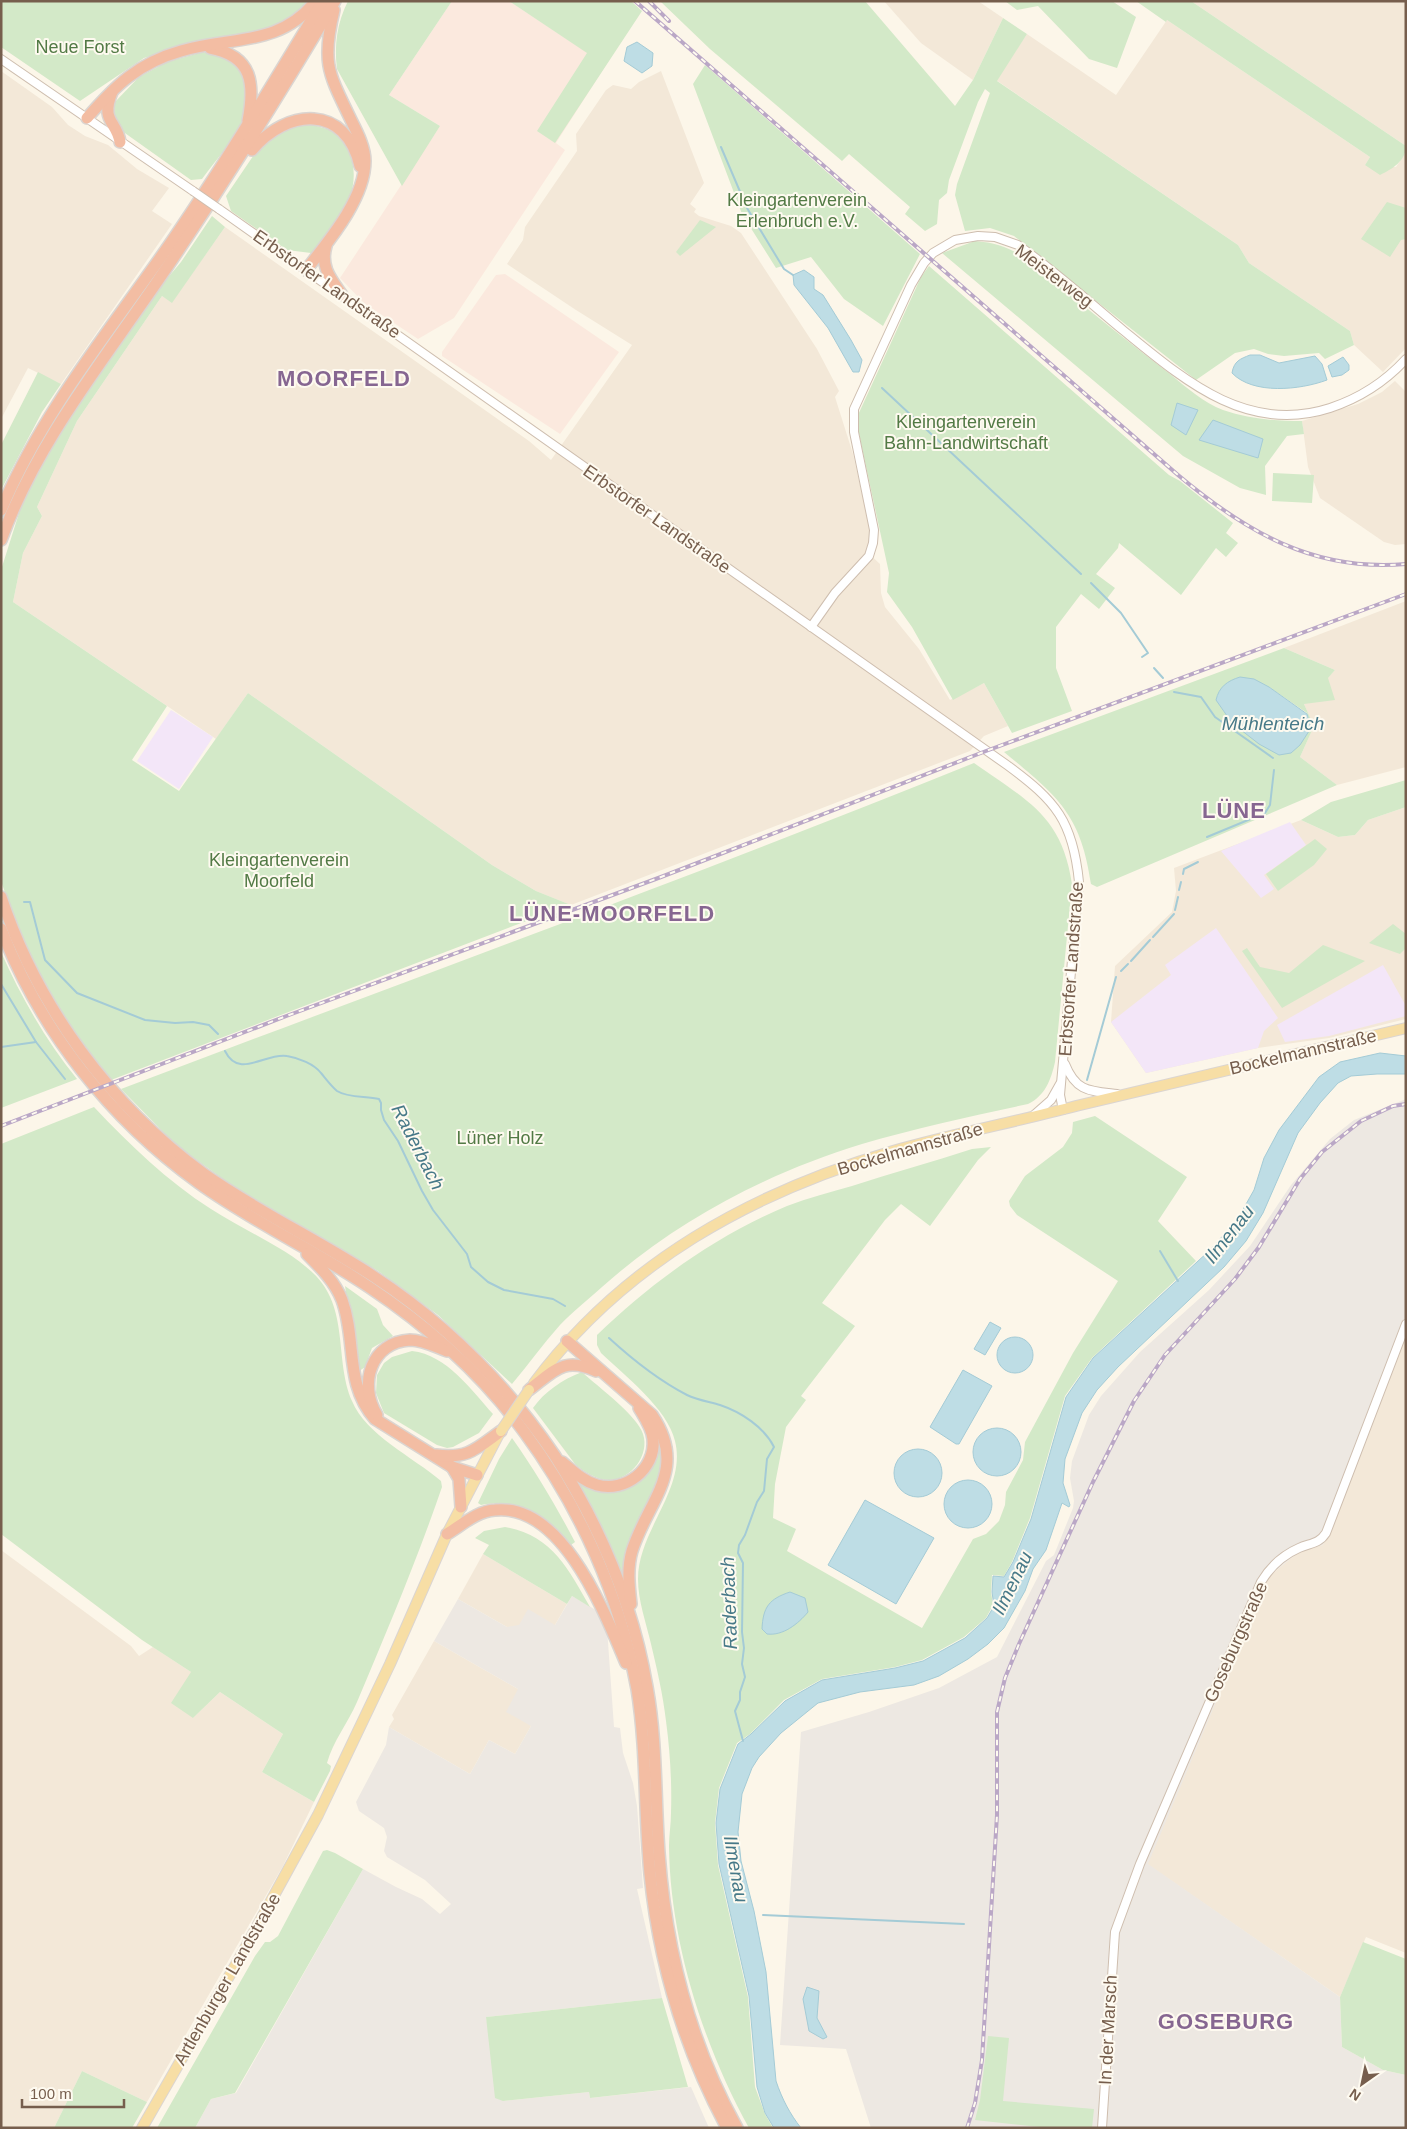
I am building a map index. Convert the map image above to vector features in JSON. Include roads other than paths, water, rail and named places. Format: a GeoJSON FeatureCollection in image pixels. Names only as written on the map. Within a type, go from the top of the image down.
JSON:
{"type":"FeatureCollection","features":[{"type":"Feature","properties":{"kind":"highway"},"geometry":{"type":"LineString","coordinates":[[87,118],[114,88],[139,68],[182,51],[201,46],[266,36],[292,24],[305,14],[316,1]]}},
{"type":"Feature","properties":{"kind":"highway"},"geometry":{"type":"LineString","coordinates":[[1,510],[29,453],[62,400],[225,163],[323,1]]}},
{"type":"Feature","properties":{"kind":"highway"},"geometry":{"type":"LineString","coordinates":[[1,540],[23,486],[57,426],[234,168],[336,1]]}},
{"type":"Feature","properties":{"kind":"highway"},"geometry":{"type":"LineString","coordinates":[[306,270],[357,197],[365,162],[363,149],[328,68],[326,52],[336,1]]}},
{"type":"Feature","properties":{"kind":"highway"},"geometry":{"type":"LineString","coordinates":[[201,46],[223,50],[236,58],[246,69],[251,82],[252,94],[248,126]]}},
{"type":"Feature","properties":{"kind":"highway"},"geometry":{"type":"LineString","coordinates":[[114,88],[109,100],[108,115],[120,142]]}},
{"type":"Feature","properties":{"kind":"highway"},"geometry":{"type":"LineString","coordinates":[[234,168],[261,139],[274,129],[286,122],[311,118],[330,124],[347,136],[359,159],[362,174]]}},
{"type":"Feature","properties":{"kind":"highway"},"geometry":{"type":"LineString","coordinates":[[327,242],[324,254],[325,267],[342,295]]}},
{"type":"Feature","properties":{"kind":"highway"},"geometry":{"type":"LineString","coordinates":[[1,897],[28,965],[55,1013],[86,1058],[133,1113],[174,1151],[206,1175],[373,1276],[434,1321],[463,1347],[506,1392],[555,1457],[575,1489],[598,1533],[624,1597],[632,1624],[648,1688],[654,1738],[660,1863],[672,1954],[683,1999],[696,2038],[726,2108],[737,2128]]}},
{"type":"Feature","properties":{"kind":"highway"},"geometry":{"type":"LineString","coordinates":[[1,928],[28,988],[56,1034],[78,1065],[124,1120],[168,1159],[201,1184],[384,1297],[428,1330],[455,1354],[498,1400],[523,1430],[546,1463],[565,1495],[598,1560],[614,1602],[626,1642],[636,1689],[645,1765],[650,1872],[662,1954],[674,2001],[688,2042],[727,2128]]}},
{"type":"Feature","properties":{"kind":"highway"},"geometry":{"type":"LineString","coordinates":[[284,1236],[321,1268],[342,1300],[347,1319],[358,1392],[368,1411],[386,1426],[452,1468],[477,1475]]}},
{"type":"Feature","properties":{"kind":"highway"},"geometry":{"type":"LineString","coordinates":[[386,1426],[371,1402],[367,1386],[369,1372],[375,1359],[385,1349],[397,1342],[411,1340],[424,1342],[455,1354]]}},
{"type":"Feature","properties":{"kind":"highway"},"geometry":{"type":"LineString","coordinates":[[567,1342],[652,1415],[660,1427],[666,1443],[668,1458],[666,1475],[638,1535],[632,1553],[629,1580],[632,1624]]}},
{"type":"Feature","properties":{"kind":"highway"},"geometry":{"type":"LineString","coordinates":[[529,1390],[558,1369],[570,1364],[584,1365],[605,1374]]}},
{"type":"Feature","properties":{"kind":"highway"},"geometry":{"type":"LineString","coordinates":[[555,1457],[584,1480],[598,1485],[610,1487],[634,1479],[644,1470],[653,1446],[650,1427],[634,1400]]}},
{"type":"Feature","properties":{"kind":"highway"},"geometry":{"type":"LineString","coordinates":[[433,1455],[457,1457],[467,1454],[501,1431]]}},
{"type":"Feature","properties":{"kind":"highway"},"geometry":{"type":"LineString","coordinates":[[452,1468],[459,1479],[461,1506]]}},
{"type":"Feature","properties":{"kind":"highway"},"geometry":{"type":"LineString","coordinates":[[447,1534],[479,1514],[494,1510],[520,1513],[546,1528],[562,1544],[596,1596],[636,1689]]}},
{"type":"Feature","properties":{"kind":"main road","name":"Bockelmannstraße"},"geometry":{"type":"LineString","coordinates":[[447,1534],[501,1431],[529,1390],[567,1342],[599,1309],[642,1273],[701,1232],[748,1206],[799,1184],[883,1154],[957,1134],[1406,1028]]}},
{"type":"Feature","properties":{"kind":"main road","name":"Artlenburger Landstraße"},"geometry":{"type":"LineString","coordinates":[[142,2128],[311,1830],[390,1664],[447,1534]]}},
{"type":"Feature","properties":{"kind":"street","name":"Erbstorfer Landstraße"},"geometry":{"type":"LineString","coordinates":[[1,59],[342,295],[1024,778],[1046,798],[1064,820],[1075,849],[1080,888],[1060,1095],[1063,1110]]}},
{"type":"Feature","properties":{"kind":"street","name":"Meisterweg"},"geometry":{"type":"LineString","coordinates":[[811,627],[843,584],[869,556],[874,536],[854,432],[854,410],[915,276],[932,254],[955,240],[970,236],[986,236],[1018,245],[1182,378],[1216,398],[1253,411],[1294,414],[1322,411],[1340,405],[1372,388],[1390,375],[1406,359]]}},
{"type":"Feature","properties":{"kind":"street"},"geometry":{"type":"LineString","coordinates":[[1064,1062],[1072,1079],[1080,1087],[1121,1095]]}},
{"type":"Feature","properties":{"kind":"street"},"geometry":{"type":"LineString","coordinates":[[1032,1117],[1051,1100],[1062,1080]]}},
{"type":"Feature","properties":{"kind":"street","name":"Goseburgstraße"},"geometry":{"type":"LineString","coordinates":[[1115,1932],[1140,1864],[1259,1587],[1266,1573],[1280,1559],[1300,1548],[1316,1543],[1326,1533],[1406,1324]]}},
{"type":"Feature","properties":{"kind":"street","name":"In der Marsch"},"geometry":{"type":"LineString","coordinates":[[1102,2128],[1115,1932]]}},
{"type":"Feature","properties":{"kind":"water"},"geometry":{"type":"Polygon","coordinates":[[[637,42],[653,53],[652,66],[642,73],[624,61],[627,47],[637,42]]]}},
{"type":"Feature","properties":{"kind":"water"},"geometry":{"type":"Polygon","coordinates":[[[804,270],[814,277],[814,289],[823,295],[862,360],[859,372],[853,372],[828,328],[794,285],[793,275],[804,270]]]}},
{"type":"Feature","properties":{"kind":"water"},"geometry":{"type":"Polygon","coordinates":[[[1250,355],[1260,355],[1279,363],[1315,356],[1322,364],[1327,380],[1291,388],[1264,388],[1252,385],[1232,373],[1238,361],[1250,355]]]}},
{"type":"Feature","properties":{"kind":"water"},"geometry":{"type":"Polygon","coordinates":[[[1343,357],[1349,365],[1349,370],[1342,375],[1332,377],[1328,366],[1343,357]]]}},
{"type":"Feature","properties":{"kind":"water"},"geometry":{"type":"Polygon","coordinates":[[[1177,403],[1198,410],[1186,435],[1171,425],[1177,403]]]}},
{"type":"Feature","properties":{"kind":"water"},"geometry":{"type":"Polygon","coordinates":[[[1213,420],[1263,439],[1258,458],[1199,440],[1213,420]]]}},
{"type":"Feature","properties":{"kind":"water","name":"Mühlenteich"},"geometry":{"type":"Polygon","coordinates":[[[1240,677],[1254,679],[1269,687],[1307,714],[1311,728],[1300,745],[1291,753],[1279,755],[1259,744],[1232,723],[1216,700],[1219,691],[1224,685],[1240,677]]]}},
{"type":"Feature","properties":{"kind":"water","name":"Ilmenau"},"geometry":{"type":"Polygon","coordinates":[[[1380,1053],[1406,1056],[1406,1074],[1351,1076],[1338,1083],[1320,1103],[1298,1133],[1263,1213],[1246,1241],[1224,1267],[1118,1367],[1097,1390],[1082,1413],[1065,1459],[1063,1483],[1070,1505],[1069,1507],[1062,1503],[1046,1550],[1033,1569],[1025,1591],[1004,1628],[988,1644],[968,1659],[939,1676],[914,1685],[860,1692],[818,1703],[781,1733],[759,1757],[752,1768],[742,1794],[738,1832],[741,1861],[754,1911],[766,1972],[776,2081],[787,2106],[801,2128],[774,2128],[765,2113],[757,2087],[749,1996],[719,1864],[716,1823],[720,1789],[738,1744],[785,1701],[822,1680],[895,1668],[923,1661],[965,1638],[987,1618],[994,1606],[992,1592],[993,1576],[1004,1577],[1013,1562],[1031,1519],[1066,1397],[1093,1358],[1210,1250],[1237,1220],[1254,1190],[1264,1158],[1279,1130],[1319,1077],[1340,1062],[1380,1053]]]}},
{"type":"Feature","properties":{"kind":"water"},"geometry":{"type":"Polygon","coordinates":[[[990,1322],[1001,1328],[985,1355],[974,1349],[990,1322]]]}},
{"type":"Feature","properties":{"kind":"water"},"geometry":{"type":"Polygon","coordinates":[[[1015,1337],[1027,1343],[1033,1355],[1027,1367],[1015,1373],[1003,1367],[997,1355],[1003,1343],[1015,1337]]]}},
{"type":"Feature","properties":{"kind":"water"},"geometry":{"type":"Polygon","coordinates":[[[963,1370],[992,1386],[959,1444],[956,1444],[930,1427],[963,1370]]]}},
{"type":"Feature","properties":{"kind":"water"},"geometry":{"type":"Polygon","coordinates":[[[997,1428],[1006,1430],[1014,1435],[1019,1443],[1021,1452],[1019,1461],[1014,1469],[1006,1474],[997,1476],[988,1474],[980,1469],[975,1461],[973,1452],[975,1443],[980,1435],[988,1430],[997,1428]]]}},
{"type":"Feature","properties":{"kind":"water"},"geometry":{"type":"Polygon","coordinates":[[[918,1449],[927,1451],[935,1456],[940,1464],[942,1473],[940,1482],[935,1490],[927,1495],[918,1497],[909,1495],[901,1490],[896,1482],[894,1473],[896,1464],[901,1456],[909,1451],[918,1449]]]}},
{"type":"Feature","properties":{"kind":"water"},"geometry":{"type":"Polygon","coordinates":[[[968,1480],[977,1482],[985,1487],[990,1495],[992,1504],[990,1513],[985,1521],[977,1526],[968,1528],[959,1526],[951,1521],[946,1513],[944,1504],[946,1495],[951,1487],[959,1482],[968,1480]]]}},
{"type":"Feature","properties":{"kind":"water"},"geometry":{"type":"Polygon","coordinates":[[[865,1500],[934,1538],[896,1604],[828,1565],[865,1500]]]}},
{"type":"Feature","properties":{"kind":"water"},"geometry":{"type":"Polygon","coordinates":[[[790,1592],[805,1598],[808,1612],[790,1628],[779,1633],[767,1634],[762,1629],[768,1605],[790,1592]]]}},
{"type":"Feature","properties":{"kind":"water"},"geometry":{"type":"Polygon","coordinates":[[[807,1987],[819,1991],[817,2018],[827,2037],[823,2039],[809,2031],[803,1999],[807,1987]]]}},
{"type":"Feature","properties":{"kind":"waterway"},"geometry":{"type":"LineString","coordinates":[[721,147],[747,208],[784,269],[793,275]]}},
{"type":"Feature","properties":{"kind":"waterway"},"geometry":{"type":"LineString","coordinates":[[882,388],[1081,574]]}},
{"type":"Feature","properties":{"kind":"waterway"},"geometry":{"type":"LineString","coordinates":[[1091,583],[1121,613],[1148,653],[1142,657]]}},
{"type":"Feature","properties":{"kind":"waterway"},"geometry":{"type":"LineString","coordinates":[[1154,668],[1163,678]]}},
{"type":"Feature","properties":{"kind":"waterway"},"geometry":{"type":"LineString","coordinates":[[1174,692],[1201,697],[1215,717],[1273,758]]}},
{"type":"Feature","properties":{"kind":"waterway"},"geometry":{"type":"LineString","coordinates":[[1207,837],[1265,813],[1270,805],[1274,770]]}},
{"type":"Feature","properties":{"kind":"waterway"},"geometry":{"type":"LineString","coordinates":[[1183,874],[1184,869],[1198,862]]}},
{"type":"Feature","properties":{"kind":"waterway"},"geometry":{"type":"LineString","coordinates":[[1179,890],[1181,882]]}},
{"type":"Feature","properties":{"kind":"waterway"},"geometry":{"type":"LineString","coordinates":[[1175,910],[1178,897]]}},
{"type":"Feature","properties":{"kind":"waterway","name":"Raderbach"},"geometry":{"type":"LineString","coordinates":[[24,902],[30,902],[45,960],[77,993],[145,1020],[175,1023],[193,1022],[209,1025],[218,1034]]}},
{"type":"Feature","properties":{"kind":"waterway"},"geometry":{"type":"LineString","coordinates":[[1153,937],[1174,914]]}},
{"type":"Feature","properties":{"kind":"waterway"},"geometry":{"type":"LineString","coordinates":[[1131,961],[1150,940]]}},
{"type":"Feature","properties":{"kind":"waterway"},"geometry":{"type":"LineString","coordinates":[[1121,971],[1128,964]]}},
{"type":"Feature","properties":{"kind":"waterway"},"geometry":{"type":"LineString","coordinates":[[1087,1080],[1116,977]]}},
{"type":"Feature","properties":{"kind":"waterway"},"geometry":{"type":"LineString","coordinates":[[1,984],[36,1042],[1,1047]]}},
{"type":"Feature","properties":{"kind":"waterway"},"geometry":{"type":"LineString","coordinates":[[36,1042],[65,1079]]}},
{"type":"Feature","properties":{"kind":"waterway","name":"Raderbach"},"geometry":{"type":"LineString","coordinates":[[225,1051],[231,1059],[245,1064],[279,1056],[296,1058],[314,1067],[341,1093],[379,1099],[384,1120],[398,1141],[422,1191],[433,1210],[467,1254],[471,1267],[488,1282],[504,1290],[553,1299],[565,1306]]}},
{"type":"Feature","properties":{"kind":"waterway"},"geometry":{"type":"LineString","coordinates":[[1160,1251],[1178,1281]]}},
{"type":"Feature","properties":{"kind":"waterway","name":"Raderbach"},"geometry":{"type":"LineString","coordinates":[[609,1338],[646,1369],[676,1389],[695,1398],[728,1408],[744,1416],[764,1433],[774,1447],[767,1459],[764,1491],[757,1502],[745,1535],[739,1545],[738,1553],[743,1563],[742,1632],[744,1648],[742,1664],[745,1677],[740,1692],[740,1700],[735,1711],[743,1741]]}},
{"type":"Feature","properties":{"kind":"waterway"},"geometry":{"type":"LineString","coordinates":[[763,1915],[964,1924]]}},
{"type":"Feature","properties":{"kind":"railway"},"geometry":{"type":"LineString","coordinates":[[635,1],[1204,496],[1256,530],[1283,544],[1311,554],[1341,561],[1373,565],[1406,564]]}},
{"type":"Feature","properties":{"kind":"railway"},"geometry":{"type":"LineString","coordinates":[[649,1],[669,21]]}},
{"type":"Feature","properties":{"kind":"railway"},"geometry":{"type":"LineString","coordinates":[[1,1126],[289,1015],[661,877],[986,751],[1406,594]]}},
{"type":"Feature","properties":{"kind":"railway"},"geometry":{"type":"LineString","coordinates":[[967,2128],[975,2103],[982,2060],[997,1815],[997,1712],[1005,1678],[1019,1644],[1093,1482],[1134,1401],[1165,1355],[1235,1279],[1259,1247],[1300,1179],[1322,1152],[1361,1121],[1393,1106],[1406,1104]]}},
{"type":"Feature","properties":{"kind":"district","name":"MOORFELD"},"geometry":{"type":"Point","coordinates":[344,378]}},
{"type":"Feature","properties":{"kind":"district","name":"LÜNE"},"geometry":{"type":"Point","coordinates":[1234,810]}},
{"type":"Feature","properties":{"kind":"district","name":"LÜNE-MOORFELD"},"geometry":{"type":"Point","coordinates":[612,913]}},
{"type":"Feature","properties":{"kind":"district","name":"GOSEBURG"},"geometry":{"type":"Point","coordinates":[1226,2021]}},
{"type":"Feature","properties":{"kind":"park label","name":"Neue Forst"},"geometry":{"type":"Point","coordinates":[80,47]}},
{"type":"Feature","properties":{"kind":"park label","name":"Kleingartenverein Erlenbruch e.V."},"geometry":{"type":"Point","coordinates":[797,210]}},
{"type":"Feature","properties":{"kind":"park label","name":"Kleingartenverein Bahn-Landwirtschaft"},"geometry":{"type":"Point","coordinates":[966,432]}},
{"type":"Feature","properties":{"kind":"park label","name":"Kleingartenverein Moorfeld"},"geometry":{"type":"Point","coordinates":[279,870]}},
{"type":"Feature","properties":{"kind":"park label","name":"Lüner Holz"},"geometry":{"type":"Point","coordinates":[500,1138]}}]}
